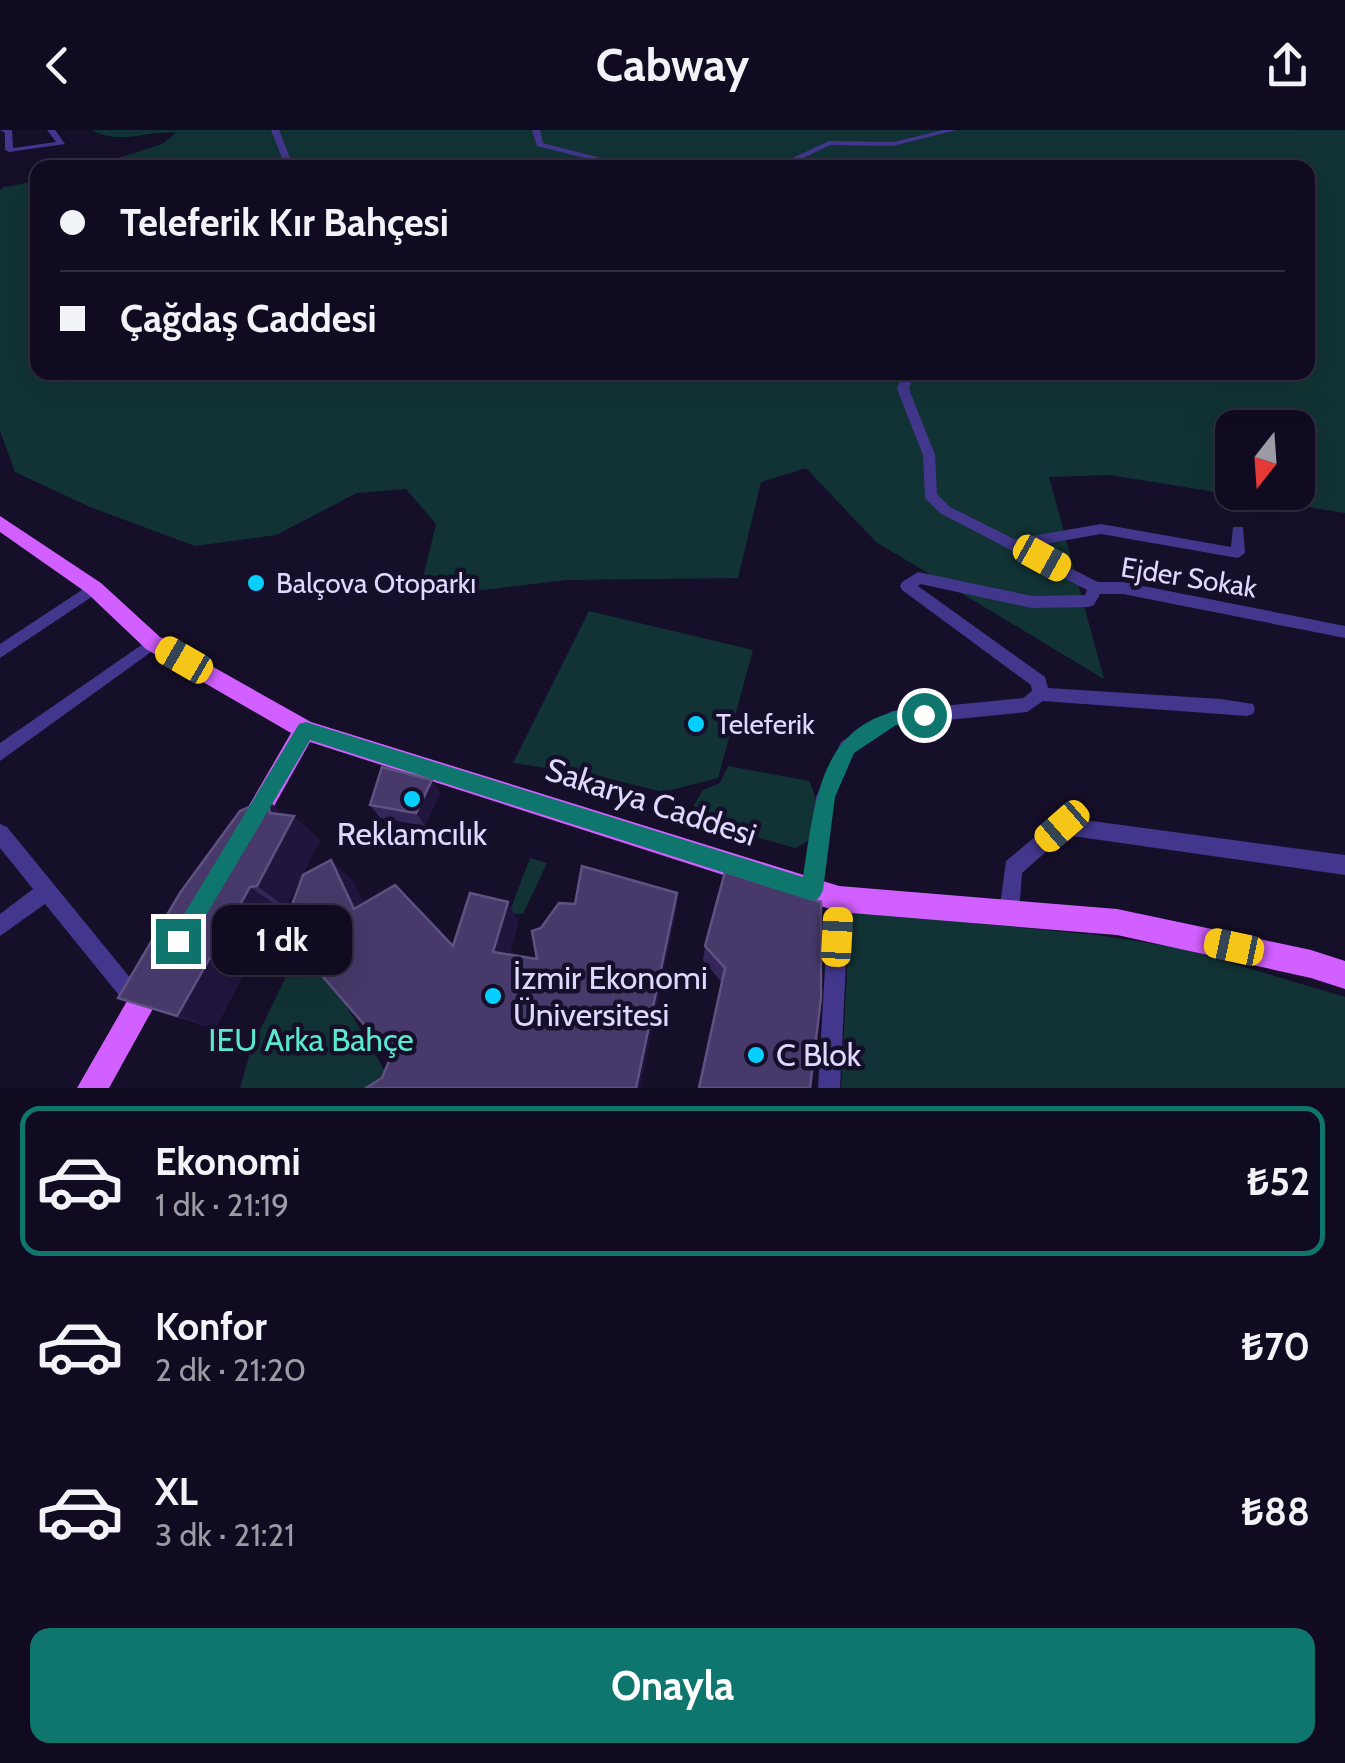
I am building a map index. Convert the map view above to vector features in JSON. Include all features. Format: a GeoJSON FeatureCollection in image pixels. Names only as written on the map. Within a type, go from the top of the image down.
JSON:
{"type":"FeatureCollection","features":[{"type":"Feature","properties":{"kind":"main road","name":"Sakarya Caddesi"},"geometry":{"type":"LineString","coordinates":[[0,522],[94,588],[153,642],[306,730],[839,899],[1117,922],[1311,964],[1345,975]]}},
{"type":"Feature","properties":{"kind":"main road"},"geometry":{"type":"LineString","coordinates":[[237,845],[306,730]]}},
{"type":"Feature","properties":{"kind":"main road"},"geometry":{"type":"LineString","coordinates":[[92,1088],[169,958]]}},
{"type":"Feature","properties":{"kind":"street"},"geometry":{"type":"LineString","coordinates":[[7,132],[9,150],[33,150],[61,144],[51,130]]}},
{"type":"Feature","properties":{"kind":"street"},"geometry":{"type":"LineString","coordinates":[[274,130],[287,160]]}},
{"type":"Feature","properties":{"kind":"street"},"geometry":{"type":"LineString","coordinates":[[536,130],[540,144],[603,160]]}},
{"type":"Feature","properties":{"kind":"street"},"geometry":{"type":"LineString","coordinates":[[792,160],[829,143],[893,144],[952,130]]}},
{"type":"Feature","properties":{"kind":"street"},"geometry":{"type":"LineString","coordinates":[[906,380],[903,389],[929,456],[930,495],[946,510],[1096,588]]}},
{"type":"Feature","properties":{"kind":"street"},"geometry":{"type":"LineString","coordinates":[[1016,544],[1101,528],[1238,553],[1238,531]]}},
{"type":"Feature","properties":{"kind":"street","name":"Ejder Sokak"},"geometry":{"type":"LineString","coordinates":[[1040,694],[1039,682],[907,586],[918,578],[1032,602],[1089,601],[1096,588],[1123,588],[1345,632]]}},
{"type":"Feature","properties":{"kind":"street"},"geometry":{"type":"LineString","coordinates":[[0,652],[94,588]]}},
{"type":"Feature","properties":{"kind":"street"},"geometry":{"type":"LineString","coordinates":[[0,753],[153,642]]}},
{"type":"Feature","properties":{"kind":"street"},"geometry":{"type":"LineString","coordinates":[[812,890],[825,797],[847,748],[892,718],[1027,706],[1040,694],[1104,702],[1186,701],[1247,709]]}},
{"type":"Feature","properties":{"kind":"street"},"geometry":{"type":"LineString","coordinates":[[1009,913],[1013,868],[1062,826],[1345,865]]}},
{"type":"Feature","properties":{"kind":"street"},"geometry":{"type":"LineString","coordinates":[[0,833],[125,988]]}},
{"type":"Feature","properties":{"kind":"street"},"geometry":{"type":"LineString","coordinates":[[0,926],[48,890]]}},
{"type":"Feature","properties":{"kind":"street"},"geometry":{"type":"LineString","coordinates":[[829,1088],[839,899]]}},
{"type":"Feature","properties":{"kind":"green space"},"geometry":{"type":"Polygon","coordinates":[[[92,130],[1345,130],[1345,513],[1315,508],[1315,410],[1215,410],[1215,492],[1110,475],[1049,477],[1104,679],[876,542],[806,468],[761,482],[738,578],[566,580],[418,598],[436,524],[406,489],[357,493],[276,535],[195,546],[90,507],[15,472],[0,431],[0,190],[4,187],[30,182],[30,380],[1315,380],[1315,160],[112,160],[162,144],[176,133],[124,137],[92,130]]]}},
{"type":"Feature","properties":{"kind":"green space"},"geometry":{"type":"Polygon","coordinates":[[[589,611],[753,650],[718,778],[663,792],[598,776],[513,763],[589,611]]]}},
{"type":"Feature","properties":{"kind":"green space"},"geometry":{"type":"Polygon","coordinates":[[[728,766],[809,781],[816,810],[809,840],[795,848],[707,823],[698,829],[694,805],[703,790],[720,783],[728,766]]]}},
{"type":"Feature","properties":{"kind":"green space"},"geometry":{"type":"Polygon","coordinates":[[[530,858],[547,863],[523,914],[509,913],[530,858]]]}},
{"type":"Feature","properties":{"kind":"green space"},"geometry":{"type":"Polygon","coordinates":[[[850,911],[1097,935],[1180,948],[1345,997],[1345,1088],[841,1088],[850,911]]]}},
{"type":"Feature","properties":{"kind":"green space","name":"IEU Arka Bahçe"},"geometry":{"type":"Polygon","coordinates":[[[317,956],[389,1078],[385,1088],[240,1088],[251,1049],[290,968],[317,956]]]}},
{"type":"Feature","properties":{"kind":"building"},"geometry":{"type":"Polygon","coordinates":[[[382,767],[432,780],[416,813],[370,805],[382,767]]]}},
{"type":"Feature","properties":{"kind":"building"},"geometry":{"type":"Polygon","coordinates":[[[267,799],[270,813],[294,816],[257,886],[250,887],[177,1016],[118,998],[180,893],[240,811],[267,799]]]}},
{"type":"Feature","properties":{"kind":"building"},"geometry":{"type":"Polygon","coordinates":[[[331,860],[354,909],[395,885],[453,946],[470,893],[508,902],[493,952],[537,959],[532,931],[541,928],[559,903],[575,904],[582,866],[677,893],[636,1088],[366,1088],[382,1078],[391,1056],[312,964],[289,913],[303,875],[331,860]]]}},
{"type":"Feature","properties":{"kind":"building"},"geometry":{"type":"Polygon","coordinates":[[[725,872],[821,902],[821,998],[810,1088],[699,1088],[725,968],[705,946],[725,872]]]}},
{"type":"Feature","properties":{"kind":"place","name":"Balçova Otoparkı"},"geometry":{"type":"Point","coordinates":[256,583]}},
{"type":"Feature","properties":{"kind":"place","name":"Teleferik"},"geometry":{"type":"Point","coordinates":[696,724]}},
{"type":"Feature","properties":{"kind":"place","name":"Reklamcılık"},"geometry":{"type":"Point","coordinates":[412,799]}},
{"type":"Feature","properties":{"kind":"place","name":"İzmir Ekonomi Üniversitesi"},"geometry":{"type":"Point","coordinates":[493,996]}},
{"type":"Feature","properties":{"kind":"place","name":"C Blok"},"geometry":{"type":"Point","coordinates":[756,1055]}},
{"type":"Feature","properties":{"kind":"route"},"geometry":{"type":"LineString","coordinates":[[178,941],[306,730],[812,890],[825,797],[847,748],[892,718],[924,715]]}}]}
